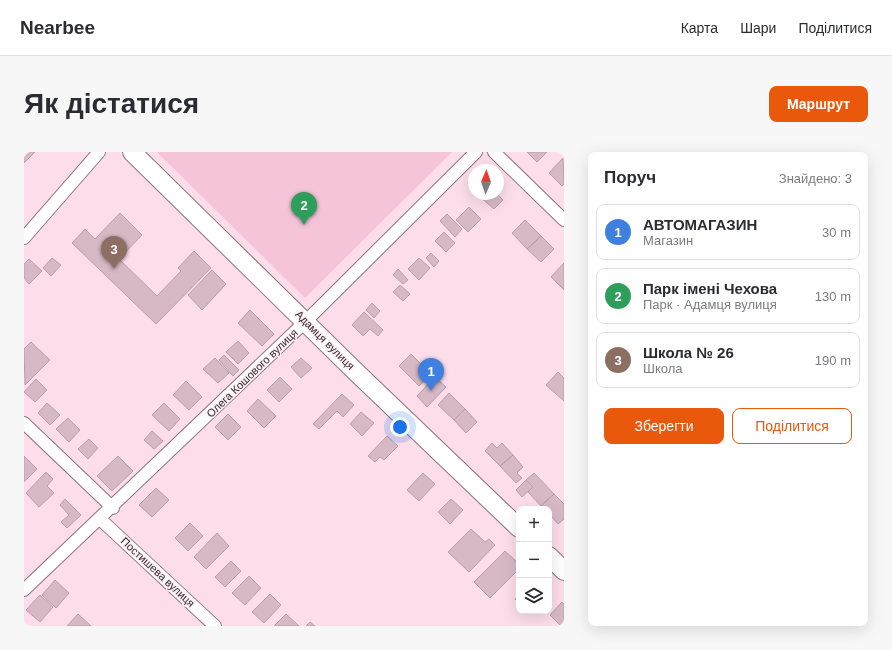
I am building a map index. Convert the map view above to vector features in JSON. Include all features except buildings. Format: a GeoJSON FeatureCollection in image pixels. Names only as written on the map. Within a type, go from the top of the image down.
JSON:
{"type":"FeatureCollection","features":[{"type":"Feature","properties":{"kind":"street"},"geometry":{"type":"LineString","coordinates":[[24,238],[99,152]]}},
{"type":"Feature","properties":{"kind":"street","name":"Адамця вулиця"},"geometry":{"type":"LineString","coordinates":[[132,152],[306,321],[356,372],[516,525]]}},
{"type":"Feature","properties":{"kind":"street","name":"Олега Кошового вулиця"},"geometry":{"type":"LineString","coordinates":[[24,590],[100,518],[113,508],[306,321],[476,152]]}},
{"type":"Feature","properties":{"kind":"street"},"geometry":{"type":"LineString","coordinates":[[494,152],[564,220]]}},
{"type":"Feature","properties":{"kind":"street"},"geometry":{"type":"LineString","coordinates":[[24,423],[113,508]]}},
{"type":"Feature","properties":{"kind":"street","name":"Постишева вулиця"},"geometry":{"type":"LineString","coordinates":[[100,518],[215,626]]}},
{"type":"Feature","properties":{"kind":"street"},"geometry":{"type":"LineString","coordinates":[[552,559],[564,571]]}},
{"type":"Feature","properties":{"kind":"shaded area"},"geometry":{"type":"Polygon","coordinates":[[[157,152],[452,152],[305,298],[157,152]]]}},
{"type":"Feature","properties":{"kind":"place","name":"Парк імені Чехова"},"geometry":{"type":"Point","coordinates":[304,225]}},
{"type":"Feature","properties":{"kind":"place","name":"Школа № 26"},"geometry":{"type":"Point","coordinates":[114,269]}},
{"type":"Feature","properties":{"kind":"place","name":"АВТОМАГАЗИН"},"geometry":{"type":"Point","coordinates":[431,391]}}]}
